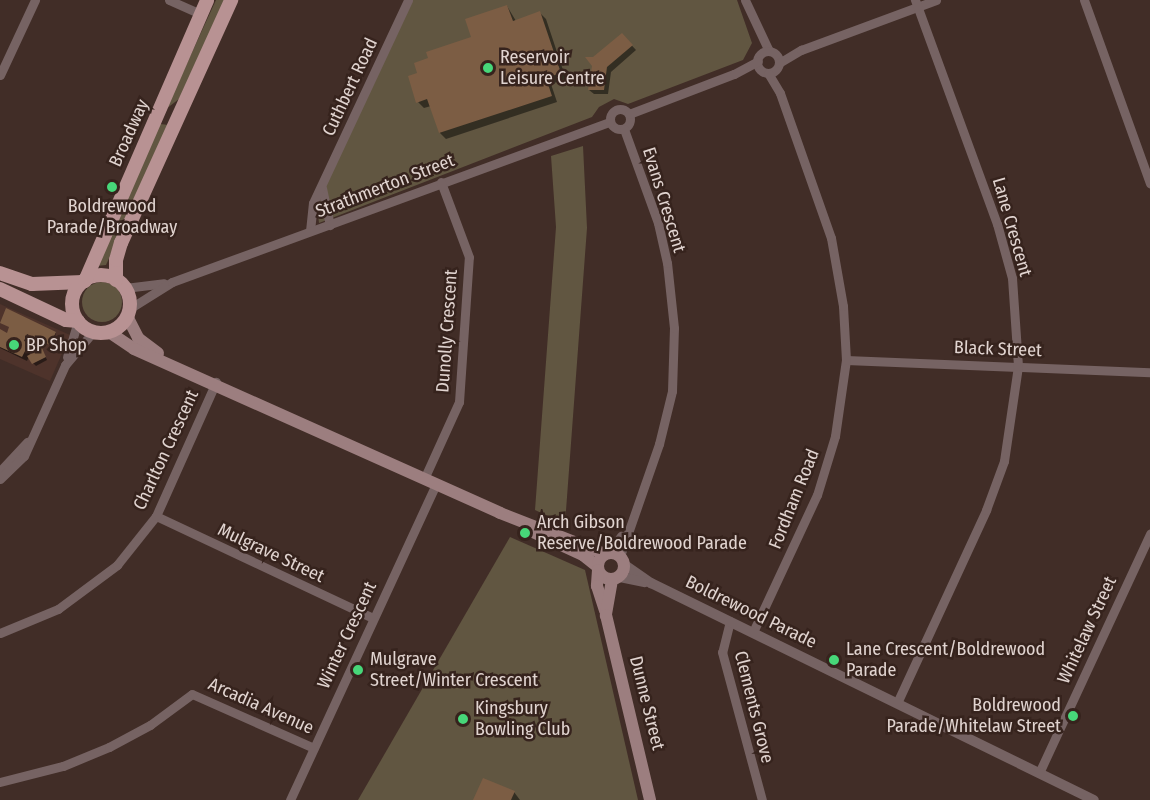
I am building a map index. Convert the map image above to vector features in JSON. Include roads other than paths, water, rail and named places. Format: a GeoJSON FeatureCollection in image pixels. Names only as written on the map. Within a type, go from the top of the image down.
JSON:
{"type":"FeatureCollection","features":[{"type":"Feature","properties":{"kind":"main road","name":"Broadway"},"geometry":{"type":"LineString","coordinates":[[84,281],[207,0]]}},
{"type":"Feature","properties":{"kind":"main road","name":"Broadway"},"geometry":{"type":"LineString","coordinates":[[121,284],[120,243],[231,0]]}},
{"type":"Feature","properties":{"kind":"main road"},"geometry":{"type":"LineString","coordinates":[[156,119],[178,116]]}},
{"type":"Feature","properties":{"kind":"main road"},"geometry":{"type":"LineString","coordinates":[[4,275],[32,284],[84,281],[101,276],[121,284],[128,312],[109,332],[93,332],[78,321],[66,320],[1,290],[4,275]]}},
{"type":"Feature","properties":{"kind":"main road"},"geometry":{"type":"LineString","coordinates":[[78,321],[73,298],[84,281]]}},
{"type":"Feature","properties":{"kind":"main road","name":"Boldrewood Parade"},"geometry":{"type":"LineString","coordinates":[[128,312],[138,338],[150,349],[219,385]]}},
{"type":"Feature","properties":{"kind":"main road","name":"Boldrewood Parade"},"geometry":{"type":"LineString","coordinates":[[109,332],[134,349],[219,385],[615,564],[604,578],[598,568],[583,555],[500,513]]}},
{"type":"Feature","properties":{"kind":"main road"},"geometry":{"type":"LineString","coordinates":[[598,568],[615,564]]}},
{"type":"Feature","properties":{"kind":"main road","name":"Dunne Street"},"geometry":{"type":"LineString","coordinates":[[606,615],[615,564]]}},
{"type":"Feature","properties":{"kind":"main road","name":"Dunne Street"},"geometry":{"type":"LineString","coordinates":[[598,568],[598,592],[606,615],[650,800]]}},
{"type":"Feature","properties":{"kind":"street"},"geometry":{"type":"LineString","coordinates":[[0,75],[35,0]]}},
{"type":"Feature","properties":{"kind":"street"},"geometry":{"type":"LineString","coordinates":[[169,0],[201,14]]}},
{"type":"Feature","properties":{"kind":"street","name":"Cuthbert Road"},"geometry":{"type":"LineString","coordinates":[[310,231],[312,203],[322,188],[408,0]]}},
{"type":"Feature","properties":{"kind":"street"},"geometry":{"type":"LineString","coordinates":[[746,0],[772,69]]}},
{"type":"Feature","properties":{"kind":"street"},"geometry":{"type":"LineString","coordinates":[[734,74],[772,69],[801,50],[916,4],[936,0]]}},
{"type":"Feature","properties":{"kind":"street"},"geometry":{"type":"LineString","coordinates":[[1084,0],[1150,183]]}},
{"type":"Feature","properties":{"kind":"street","name":"Lane Crescent"},"geometry":{"type":"LineString","coordinates":[[897,703],[990,500],[1004,460],[1018,366],[1012,278],[998,224],[916,4]]}},
{"type":"Feature","properties":{"kind":"street"},"geometry":{"type":"LineString","coordinates":[[629,114],[629,124],[624,129],[614,128],[610,122],[615,111],[629,114],[734,74],[766,55],[801,50]]}},
{"type":"Feature","properties":{"kind":"street"},"geometry":{"type":"LineString","coordinates":[[766,55],[772,69]]}},
{"type":"Feature","properties":{"kind":"street","name":"Fordham Road"},"geometry":{"type":"LineString","coordinates":[[753,632],[817,495],[835,436],[846,360],[843,306],[831,238],[772,69]]}},
{"type":"Feature","properties":{"kind":"street","name":"Strathmerton Street"},"geometry":{"type":"LineString","coordinates":[[128,312],[172,282],[610,122]]}},
{"type":"Feature","properties":{"kind":"street","name":"Evans Crescent"},"geometry":{"type":"LineString","coordinates":[[615,564],[655,462],[672,391],[674,328],[667,263],[658,223],[624,129]]}},
{"type":"Feature","properties":{"kind":"street","name":"Dunolly Crescent"},"geometry":{"type":"LineString","coordinates":[[430,482],[459,402],[469,257],[441,182]]}},
{"type":"Feature","properties":{"kind":"street"},"geometry":{"type":"LineString","coordinates":[[322,188],[330,225]]}},
{"type":"Feature","properties":{"kind":"street","name":"Strathmerton Street"},"geometry":{"type":"LineString","coordinates":[[121,284],[172,282]]}},
{"type":"Feature","properties":{"kind":"street"},"geometry":{"type":"LineString","coordinates":[[0,479],[24,456],[65,365],[78,321]]}},
{"type":"Feature","properties":{"kind":"street"},"geometry":{"type":"LineString","coordinates":[[65,365],[93,332]]}},
{"type":"Feature","properties":{"kind":"street","name":"Black Street"},"geometry":{"type":"LineString","coordinates":[[846,360],[1150,372]]}},
{"type":"Feature","properties":{"kind":"street","name":"Charlton Crescent"},"geometry":{"type":"LineString","coordinates":[[0,633],[33,623],[79,596],[117,565],[156,516],[219,385]]}},
{"type":"Feature","properties":{"kind":"street"},"geometry":{"type":"LineString","coordinates":[[0,471],[31,439]]}},
{"type":"Feature","properties":{"kind":"street","name":"Winter Crescent"},"geometry":{"type":"LineString","coordinates":[[290,800],[373,618],[430,482]]}},
{"type":"Feature","properties":{"kind":"street","name":"Mulgrave Street"},"geometry":{"type":"LineString","coordinates":[[156,516],[373,618]]}},
{"type":"Feature","properties":{"kind":"street","name":"Whitelaw Street"},"geometry":{"type":"LineString","coordinates":[[1039,773],[1150,534]]}},
{"type":"Feature","properties":{"kind":"street","name":"Boldrewood Parade"},"geometry":{"type":"LineString","coordinates":[[615,564],[1094,800]]}},
{"type":"Feature","properties":{"kind":"street","name":"Clements Grove"},"geometry":{"type":"LineString","coordinates":[[730,621],[722,652],[762,800]]}},
{"type":"Feature","properties":{"kind":"street","name":"Arcadia Avenue"},"geometry":{"type":"LineString","coordinates":[[0,782],[63,766],[109,747],[150,725],[192,694],[314,748]]}},
{"type":"Feature","properties":{"kind":"place","name":"Reservoir Leisure Centre"},"geometry":{"type":"Point","coordinates":[488,68]}},
{"type":"Feature","properties":{"kind":"place","name":"Boldrewood Parade/Broadway"},"geometry":{"type":"Point","coordinates":[112,187]}},
{"type":"Feature","properties":{"kind":"place","name":"BP Shop"},"geometry":{"type":"Point","coordinates":[14,345]}},
{"type":"Feature","properties":{"kind":"place","name":"Arch Gibson Reserve/Boldrewood Parade"},"geometry":{"type":"Point","coordinates":[525,533]}},
{"type":"Feature","properties":{"kind":"place","name":"Lane Crescent/Boldrewood Parade"},"geometry":{"type":"Point","coordinates":[834,660]}},
{"type":"Feature","properties":{"kind":"place","name":"Mulgrave Street/Winter Crescent"},"geometry":{"type":"Point","coordinates":[358,670]}},
{"type":"Feature","properties":{"kind":"place","name":"Boldrewood Parade/Whitelaw Street"},"geometry":{"type":"Point","coordinates":[1073,716]}},
{"type":"Feature","properties":{"kind":"place","name":"Kingsbury Bowling Club"},"geometry":{"type":"Point","coordinates":[463,719]}}]}
